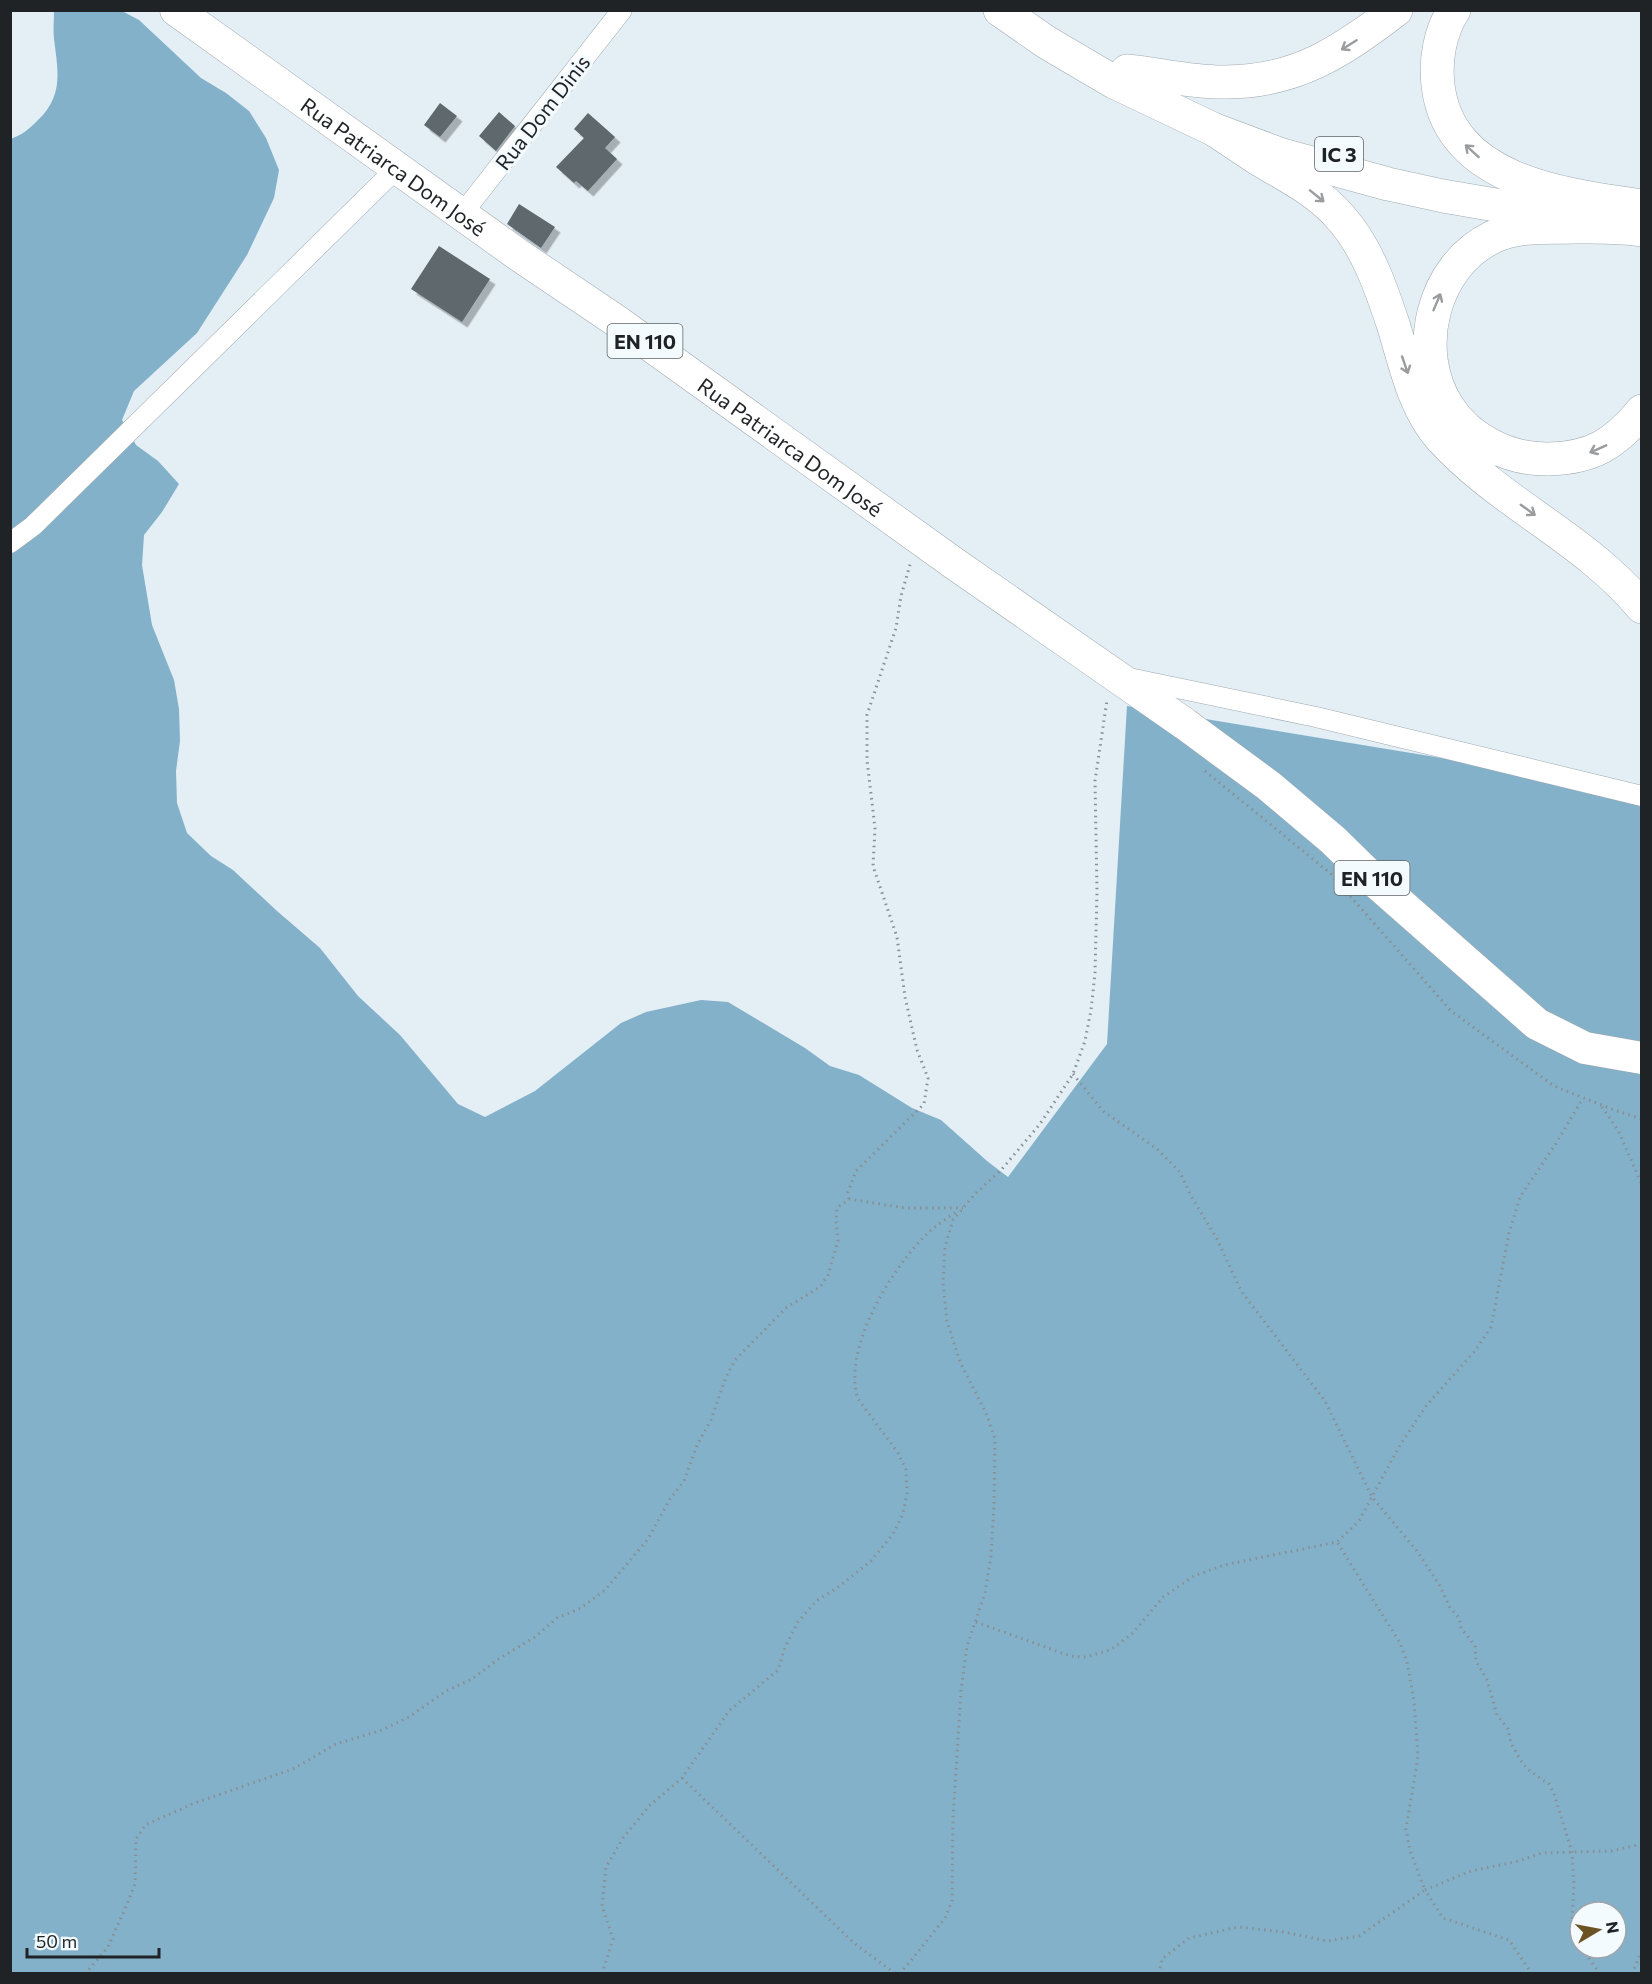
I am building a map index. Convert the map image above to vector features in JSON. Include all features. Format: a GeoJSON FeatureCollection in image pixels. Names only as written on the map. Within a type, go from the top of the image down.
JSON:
{"type":"FeatureCollection","features":[{"type":"Feature","properties":{"kind":"highway","name":"IC 3"},"geometry":{"type":"LineString","coordinates":[[1000,10],[1046,42],[1114,82],[1215,130],[1282,155],[1388,184],[1443,196],[1626,216]]}},
{"type":"Feature","properties":{"kind":"highway","name":"IC 3"},"geometry":{"type":"LineString","coordinates":[[1028,10],[1127,71],[1204,108],[1253,127],[1323,150],[1387,166],[1525,193],[1562,194]]}},
{"type":"Feature","properties":{"kind":"highway"},"geometry":{"type":"LineString","coordinates":[[1127,71],[1222,82],[1280,76],[1334,54],[1396,10]]}},
{"type":"Feature","properties":{"kind":"highway"},"geometry":{"type":"LineString","coordinates":[[1454,10],[1443,32],[1437,75],[1439,98],[1456,136],[1488,165],[1626,216]]}},
{"type":"Feature","properties":{"kind":"highway"},"geometry":{"type":"LineString","coordinates":[[1215,130],[1260,160],[1297,180],[1342,218],[1372,269],[1393,324],[1414,391],[1425,415],[1439,435],[1478,473],[1588,554],[1641,608]]}},
{"type":"Feature","properties":{"kind":"highway"},"geometry":{"type":"LineString","coordinates":[[1626,216],[1513,230],[1492,238],[1468,254],[1447,279],[1433,309],[1429,342],[1434,375],[1448,407],[1465,427],[1487,444],[1511,454],[1536,459],[1584,455],[1607,445],[1626,430],[1641,411]]}},
{"type":"Feature","properties":{"kind":"main road","name":"Rua Patriarca Dom José"},"geometry":{"type":"LineString","coordinates":[[176,10],[1112,674]]}},
{"type":"Feature","properties":{"kind":"main road","name":"EN 110"},"geometry":{"type":"LineString","coordinates":[[1112,674],[1185,723],[1269,786],[1333,840],[1379,885],[1537,1024],[1585,1048],[1641,1058]]}},
{"type":"Feature","properties":{"kind":"street","name":"Rua Dom Dinis"},"geometry":{"type":"LineString","coordinates":[[462,214],[622,10]]}},
{"type":"Feature","properties":{"kind":"street"},"geometry":{"type":"LineString","coordinates":[[10,543],[33,526],[397,168]]}},
{"type":"Feature","properties":{"kind":"street"},"geometry":{"type":"LineString","coordinates":[[1112,674],[1316,717],[1641,796]]}},
{"type":"Feature","properties":{"kind":"path"},"geometry":{"type":"LineString","coordinates":[[849,1199],[848,1192],[856,1171],[924,1104],[928,1078],[917,1050],[904,997],[897,937],[873,866],[875,828],[867,760],[867,715],[896,628],[909,565],[922,540]]}},
{"type":"Feature","properties":{"kind":"path"},"geometry":{"type":"LineString","coordinates":[[682,1778],[855,1944],[898,1974],[945,1918],[952,1901],[953,1818],[961,1690],[967,1646],[985,1593],[991,1556],[996,1462],[995,1439],[960,1362],[947,1321],[942,1283],[945,1247],[953,1220],[1018,1152],[1040,1125],[1073,1074],[1085,1041],[1092,1010],[1097,892],[1095,781],[1112,674]]}},
{"type":"Feature","properties":{"kind":"path"},"geometry":{"type":"LineString","coordinates":[[1204,770],[1330,873],[1451,1011],[1554,1086],[1641,1119]]}},
{"type":"Feature","properties":{"kind":"path"},"geometry":{"type":"LineString","coordinates":[[1073,1074],[1103,1111],[1157,1149],[1179,1172],[1217,1239],[1240,1291],[1325,1401],[1372,1497],[1417,1551],[1440,1586],[1450,1608],[1459,1618],[1461,1628],[1475,1646],[1476,1661],[1487,1680],[1497,1715],[1508,1729],[1511,1743],[1522,1764],[1549,1784],[1554,1794],[1572,1852],[1573,1900]]}},
{"type":"Feature","properties":{"kind":"path"},"geometry":{"type":"LineString","coordinates":[[976,1622],[1070,1656],[1086,1657],[1110,1650],[1132,1634],[1163,1597],[1194,1576],[1234,1562],[1337,1542],[1359,1521],[1400,1445],[1426,1406],[1475,1351],[1491,1327],[1509,1233],[1520,1197],[1583,1098]]}},
{"type":"Feature","properties":{"kind":"path"},"geometry":{"type":"LineString","coordinates":[[1601,1105],[1618,1130],[1641,1185]]}},
{"type":"Feature","properties":{"kind":"path"},"geometry":{"type":"LineString","coordinates":[[86,1974],[108,1947],[127,1904],[135,1884],[136,1839],[146,1825],[195,1803],[293,1769],[336,1744],[391,1726],[446,1691],[472,1678],[535,1637],[557,1618],[581,1608],[605,1590],[648,1539],[670,1499],[684,1481],[697,1445],[711,1420],[726,1377],[735,1360],[787,1307],[820,1287],[828,1275],[838,1241],[837,1208],[849,1199],[905,1208],[963,1208]]}},
{"type":"Feature","properties":{"kind":"path"},"geometry":{"type":"LineString","coordinates":[[602,1974],[613,1939],[602,1906],[606,1867],[623,1838],[649,1806],[682,1778],[729,1712],[778,1670],[785,1647],[798,1622],[816,1601],[871,1562],[893,1534],[903,1514],[907,1493],[906,1470],[898,1453],[858,1399],[854,1389],[856,1364],[861,1339],[877,1303],[895,1273],[935,1226],[963,1208]]}},
{"type":"Feature","properties":{"kind":"path"},"geometry":{"type":"LineString","coordinates":[[1337,1542],[1400,1643],[1407,1662],[1414,1701],[1418,1757],[1406,1829],[1410,1851],[1425,1890],[1443,1918],[1509,1940],[1532,1974]]}},
{"type":"Feature","properties":{"kind":"path"},"geometry":{"type":"LineString","coordinates":[[1159,1974],[1162,1959],[1189,1938],[1238,1927],[1284,1932],[1327,1941],[1359,1936],[1425,1890],[1471,1871],[1542,1853],[1611,1851],[1641,1844]]}},
{"type":"Feature","properties":{"kind":"path"},"geometry":{"type":"LineString","coordinates":[[1632,1974],[1641,1950]]}},
{"type":"Feature","properties":{"kind":"path"},"geometry":{"type":"LineString","coordinates":[[1590,1960],[1600,1974]]}},
{"type":"Feature","properties":{"kind":"shaded area"},"geometry":{"type":"Polygon","coordinates":[[[54,11],[122,11],[139,20],[201,78],[226,93],[249,111],[266,138],[279,170],[274,198],[247,255],[197,333],[134,391],[122,420],[136,445],[158,461],[179,484],[162,512],[144,535],[142,565],[152,625],[174,680],[179,709],[177,803],[187,833],[211,856],[233,870],[320,948],[358,996],[400,1035],[458,1104],[485,1117],[535,1091],[621,1023],[646,1012],[701,1000],[728,1002],[805,1048],[830,1066],[859,1075],[912,1108],[941,1120],[1008,1177],[1107,1044],[1127,706],[1641,791],[1641,1973],[11,1974],[10,139],[25,132],[46,112],[52,102],[57,83],[54,11]]]}},
{"type":"Feature","properties":{"kind":"building"},"geometry":{"type":"Polygon","coordinates":[[[440,103],[457,116],[440,137],[424,125],[440,103]]]}},
{"type":"Feature","properties":{"kind":"building"},"geometry":{"type":"Polygon","coordinates":[[[499,112],[515,126],[496,151],[479,136],[499,112]]]}},
{"type":"Feature","properties":{"kind":"building"},"geometry":{"type":"Polygon","coordinates":[[[588,113],[615,137],[605,148],[617,159],[588,191],[576,181],[574,183],[556,167],[584,138],[574,129],[588,113]]]}},
{"type":"Feature","properties":{"kind":"building"},"geometry":{"type":"Polygon","coordinates":[[[519,204],[555,227],[541,248],[507,224],[519,204]]]}},
{"type":"Feature","properties":{"kind":"building"},"geometry":{"type":"Polygon","coordinates":[[[439,246],[490,279],[462,322],[411,289],[439,246]]]}}]}
